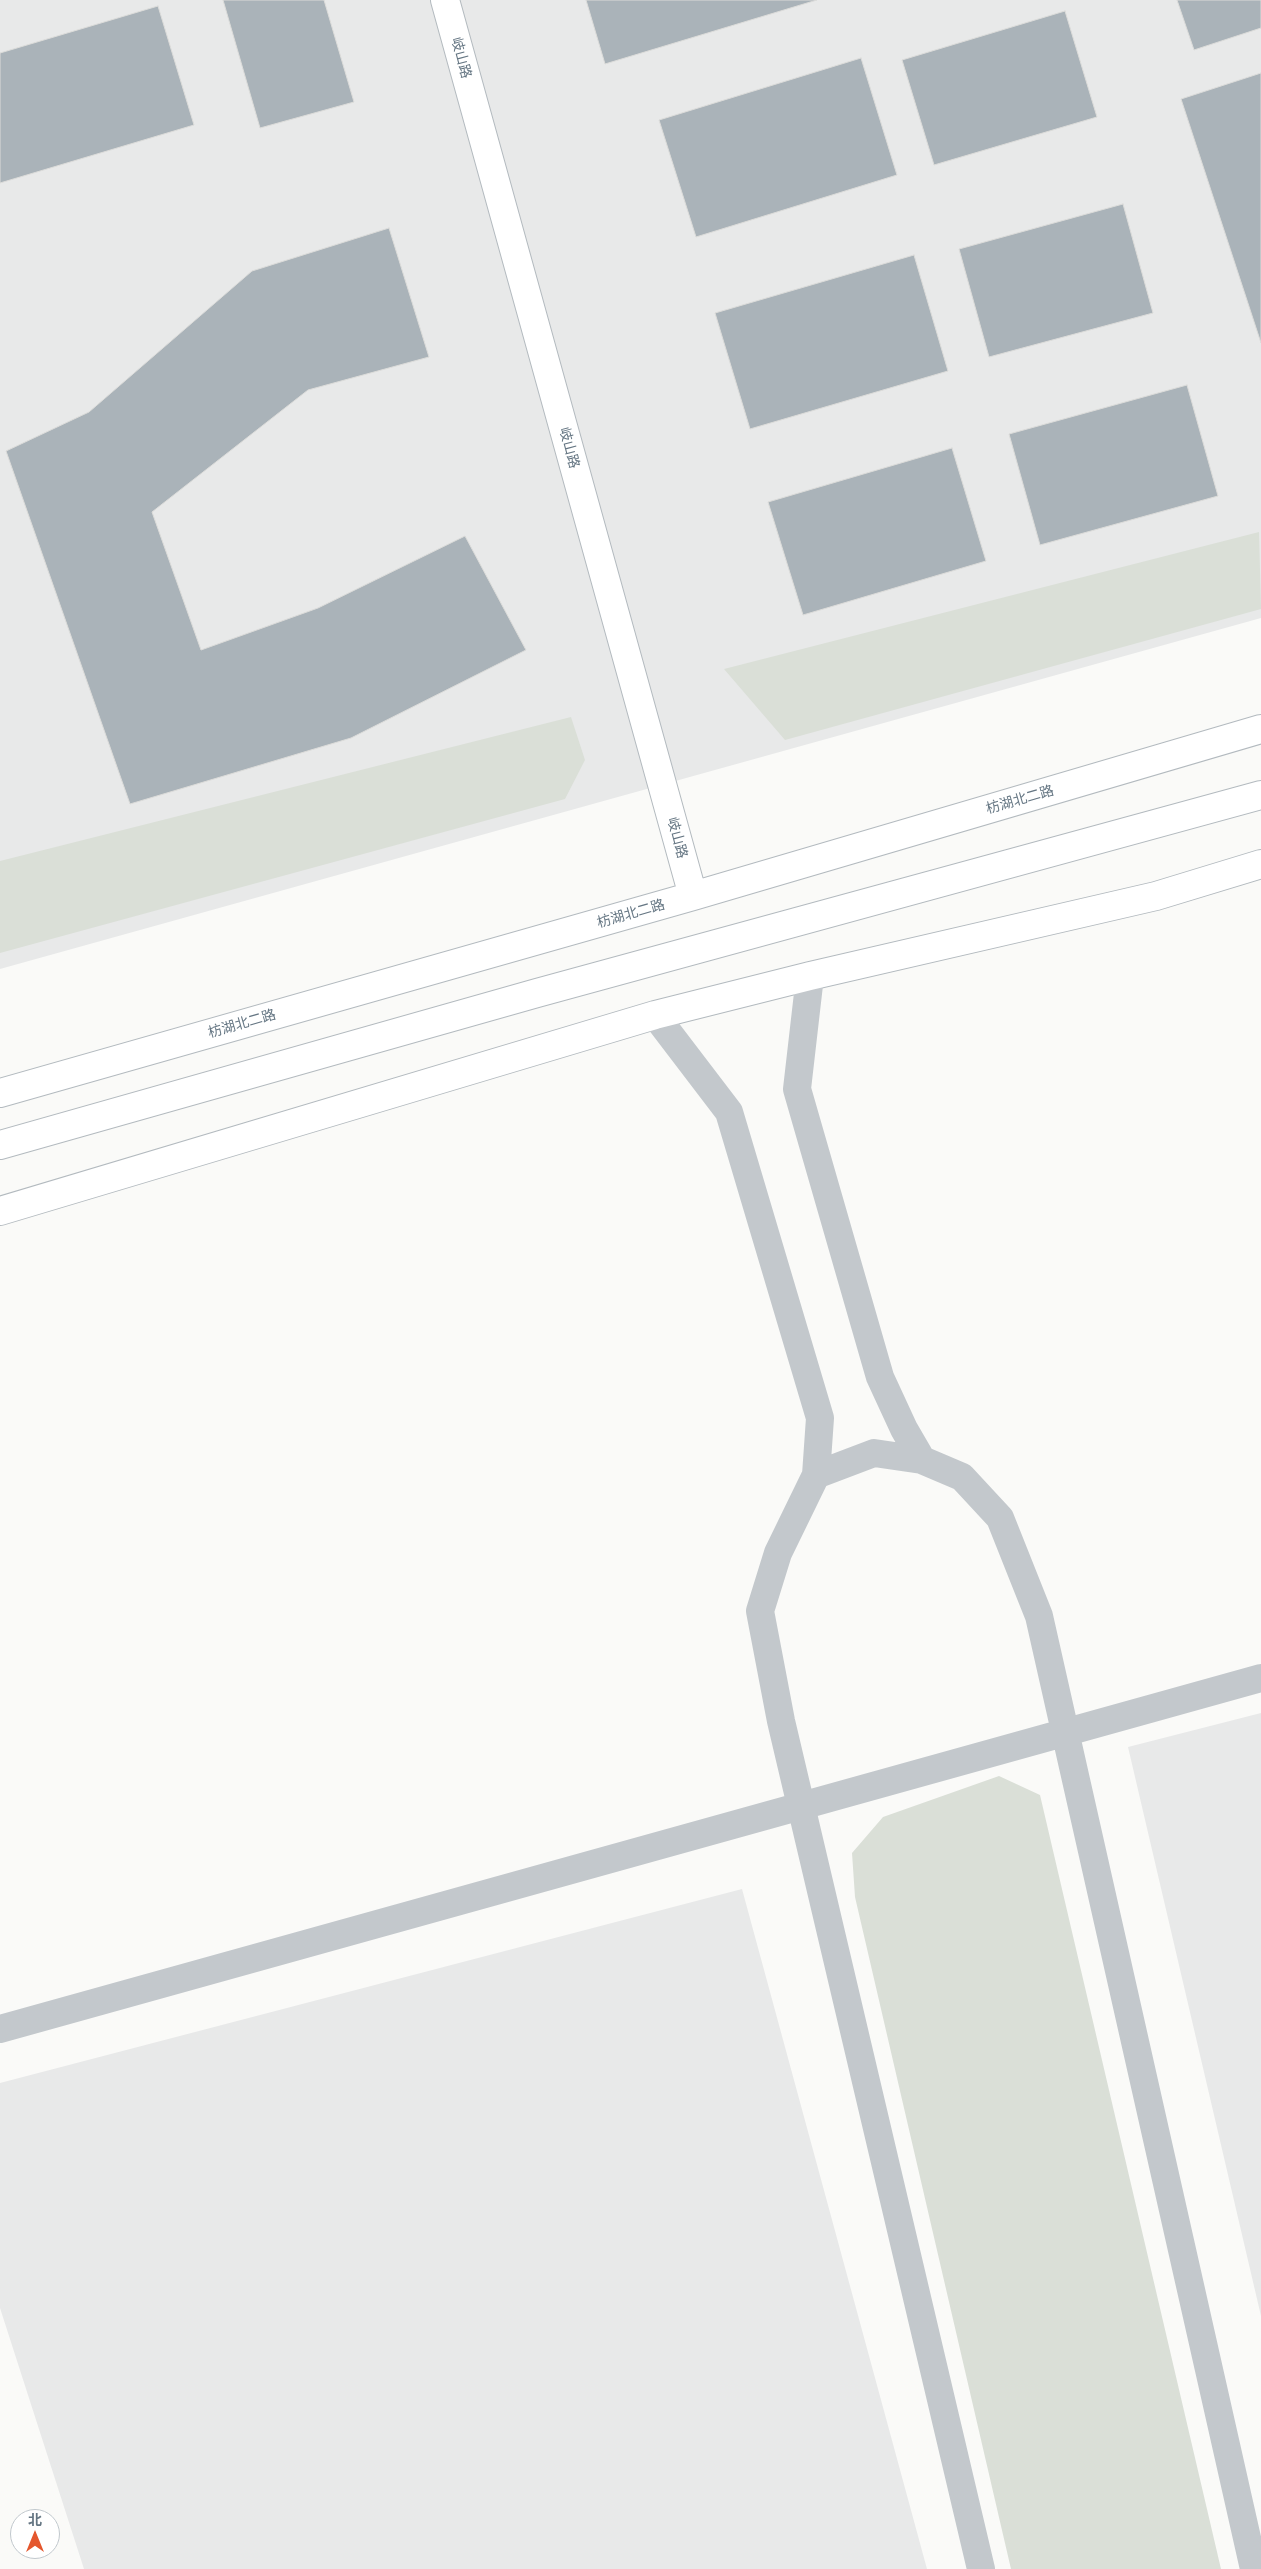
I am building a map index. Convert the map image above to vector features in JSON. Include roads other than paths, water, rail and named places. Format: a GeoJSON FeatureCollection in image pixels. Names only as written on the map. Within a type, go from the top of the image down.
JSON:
{"type":"FeatureCollection","features":[{"type":"Feature","properties":{"kind":"main road","name":"岐山路"},"geometry":{"type":"LineString","coordinates":[[445,0],[693,896]]}},
{"type":"Feature","properties":{"kind":"main road","name":"枋湖北二路"},"geometry":{"type":"LineString","coordinates":[[0,1093],[693,896],[1261,729]]}},
{"type":"Feature","properties":{"kind":"main road"},"geometry":{"type":"LineString","coordinates":[[0,1145],[537,993],[1261,795]]}},
{"type":"Feature","properties":{"kind":"main road"},"geometry":{"type":"LineString","coordinates":[[0,1211],[655,1015],[810,976],[1156,896],[1261,864]]}},
{"type":"Feature","properties":{"kind":"street"},"geometry":{"type":"LineString","coordinates":[[810,976],[798,1089],[880,1377],[904,1429],[922,1460]]}},
{"type":"Feature","properties":{"kind":"street"},"geometry":{"type":"LineString","coordinates":[[655,1015],[729,1112],[820,1418],[816,1475],[778,1553],[760,1611],[802,1807],[981,2569]]}},
{"type":"Feature","properties":{"kind":"street"},"geometry":{"type":"LineString","coordinates":[[816,1475],[874,1453],[922,1460],[962,1476],[1000,1518],[1039,1616],[1254,2569]]}},
{"type":"Feature","properties":{"kind":"street"},"geometry":{"type":"LineString","coordinates":[[0,2029],[1261,1678]]}}]}
